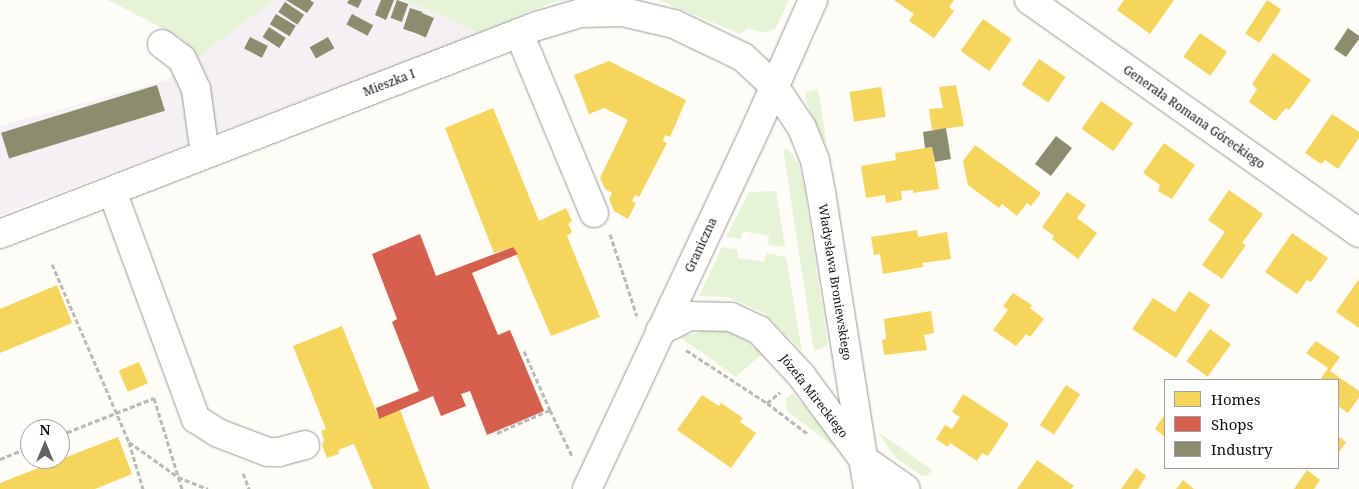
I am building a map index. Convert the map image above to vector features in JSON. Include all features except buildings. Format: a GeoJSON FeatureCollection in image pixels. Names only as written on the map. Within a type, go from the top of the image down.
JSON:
{"type":"FeatureCollection","features":[{"type":"Feature","properties":{"kind":"street","name":"Graniczna"},"geometry":{"type":"LineString","coordinates":[[586,489],[649,325],[757,126],[813,0]]}},
{"type":"Feature","properties":{"kind":"street","name":"Generała Romana Góreckiego"},"geometry":{"type":"LineString","coordinates":[[1029,0],[1359,233]]}},
{"type":"Feature","properties":{"kind":"street","name":"Mieszka I"},"geometry":{"type":"LineString","coordinates":[[0,234],[520,33],[581,13],[623,12],[674,24],[744,57],[774,86]]}},
{"type":"Feature","properties":{"kind":"street"},"geometry":{"type":"LineString","coordinates":[[520,33],[601,220]]}},
{"type":"Feature","properties":{"kind":"street"},"geometry":{"type":"LineString","coordinates":[[162,44],[182,59],[196,89],[205,154]]}},
{"type":"Feature","properties":{"kind":"street","name":"Władysława Broniewskiego"},"geometry":{"type":"LineString","coordinates":[[774,86],[802,128],[815,161],[868,489]]}},
{"type":"Feature","properties":{"kind":"street"},"geometry":{"type":"LineString","coordinates":[[112,191],[196,418],[218,433],[268,452],[279,452],[305,444]]}},
{"type":"Feature","properties":{"kind":"street","name":"Józefa Mireckiego"},"geometry":{"type":"LineString","coordinates":[[649,325],[689,316],[731,317],[759,330],[801,375],[863,459],[906,489]]}},
{"type":"Feature","properties":{"kind":"path"},"geometry":{"type":"LineString","coordinates":[[601,220],[649,325]]}},
{"type":"Feature","properties":{"kind":"path"},"geometry":{"type":"LineString","coordinates":[[52,264],[129,442],[143,489]]}},
{"type":"Feature","properties":{"kind":"path"},"geometry":{"type":"LineString","coordinates":[[685,349],[767,403]]}},
{"type":"Feature","properties":{"kind":"path"},"geometry":{"type":"LineString","coordinates":[[524,350],[574,460]]}},
{"type":"Feature","properties":{"kind":"path"},"geometry":{"type":"LineString","coordinates":[[70,431],[154,398],[182,489]]}},
{"type":"Feature","properties":{"kind":"path"},"geometry":{"type":"LineString","coordinates":[[497,433],[550,410]]}},
{"type":"Feature","properties":{"kind":"path"},"geometry":{"type":"LineString","coordinates":[[129,442],[178,477],[208,489]]}},
{"type":"Feature","properties":{"kind":"path"},"geometry":{"type":"LineString","coordinates":[[0,459],[20,451]]}},
{"type":"Feature","properties":{"kind":"shaded area"},"geometry":{"type":"Polygon","coordinates":[[[274,0],[404,0],[480,33],[0,215],[0,126],[167,80],[274,0]]]}},
{"type":"Feature","properties":{"kind":"green space"},"geometry":{"type":"Polygon","coordinates":[[[108,0],[274,0],[197,58],[192,49],[180,37],[108,0]]]}},
{"type":"Feature","properties":{"kind":"green space"},"geometry":{"type":"Polygon","coordinates":[[[404,0],[566,0],[550,3],[480,33],[404,0]]]}},
{"type":"Feature","properties":{"kind":"green space"},"geometry":{"type":"Polygon","coordinates":[[[659,0],[789,0],[775,29],[764,33],[748,28],[740,34],[659,0]]]}},
{"type":"Feature","properties":{"kind":"green space"},"geometry":{"type":"Polygon","coordinates":[[[818,89],[827,145],[806,102],[805,92],[818,89]]]}},
{"type":"Feature","properties":{"kind":"green space"},"geometry":{"type":"Polygon","coordinates":[[[783,148],[790,151],[798,163],[804,186],[828,346],[814,351],[783,148]]]}},
{"type":"Feature","properties":{"kind":"green space"},"geometry":{"type":"Polygon","coordinates":[[[776,191],[785,247],[768,245],[769,236],[743,231],[741,239],[726,237],[749,192],[776,191]]]}},
{"type":"Feature","properties":{"kind":"green space"},"geometry":{"type":"Polygon","coordinates":[[[722,247],[738,250],[738,258],[764,262],[766,253],[786,257],[802,351],[764,313],[728,297],[699,296],[722,247]]]}},
{"type":"Feature","properties":{"kind":"green space"},"geometry":{"type":"Polygon","coordinates":[[[708,330],[729,331],[747,341],[762,354],[736,377],[680,337],[708,330]]]}},
{"type":"Feature","properties":{"kind":"green space"},"geometry":{"type":"Polygon","coordinates":[[[793,393],[836,444],[836,448],[787,411],[786,399],[793,393]]]}},
{"type":"Feature","properties":{"kind":"green space"},"geometry":{"type":"Polygon","coordinates":[[[877,431],[932,470],[929,474],[922,476],[895,457],[877,431]]]}}]}
